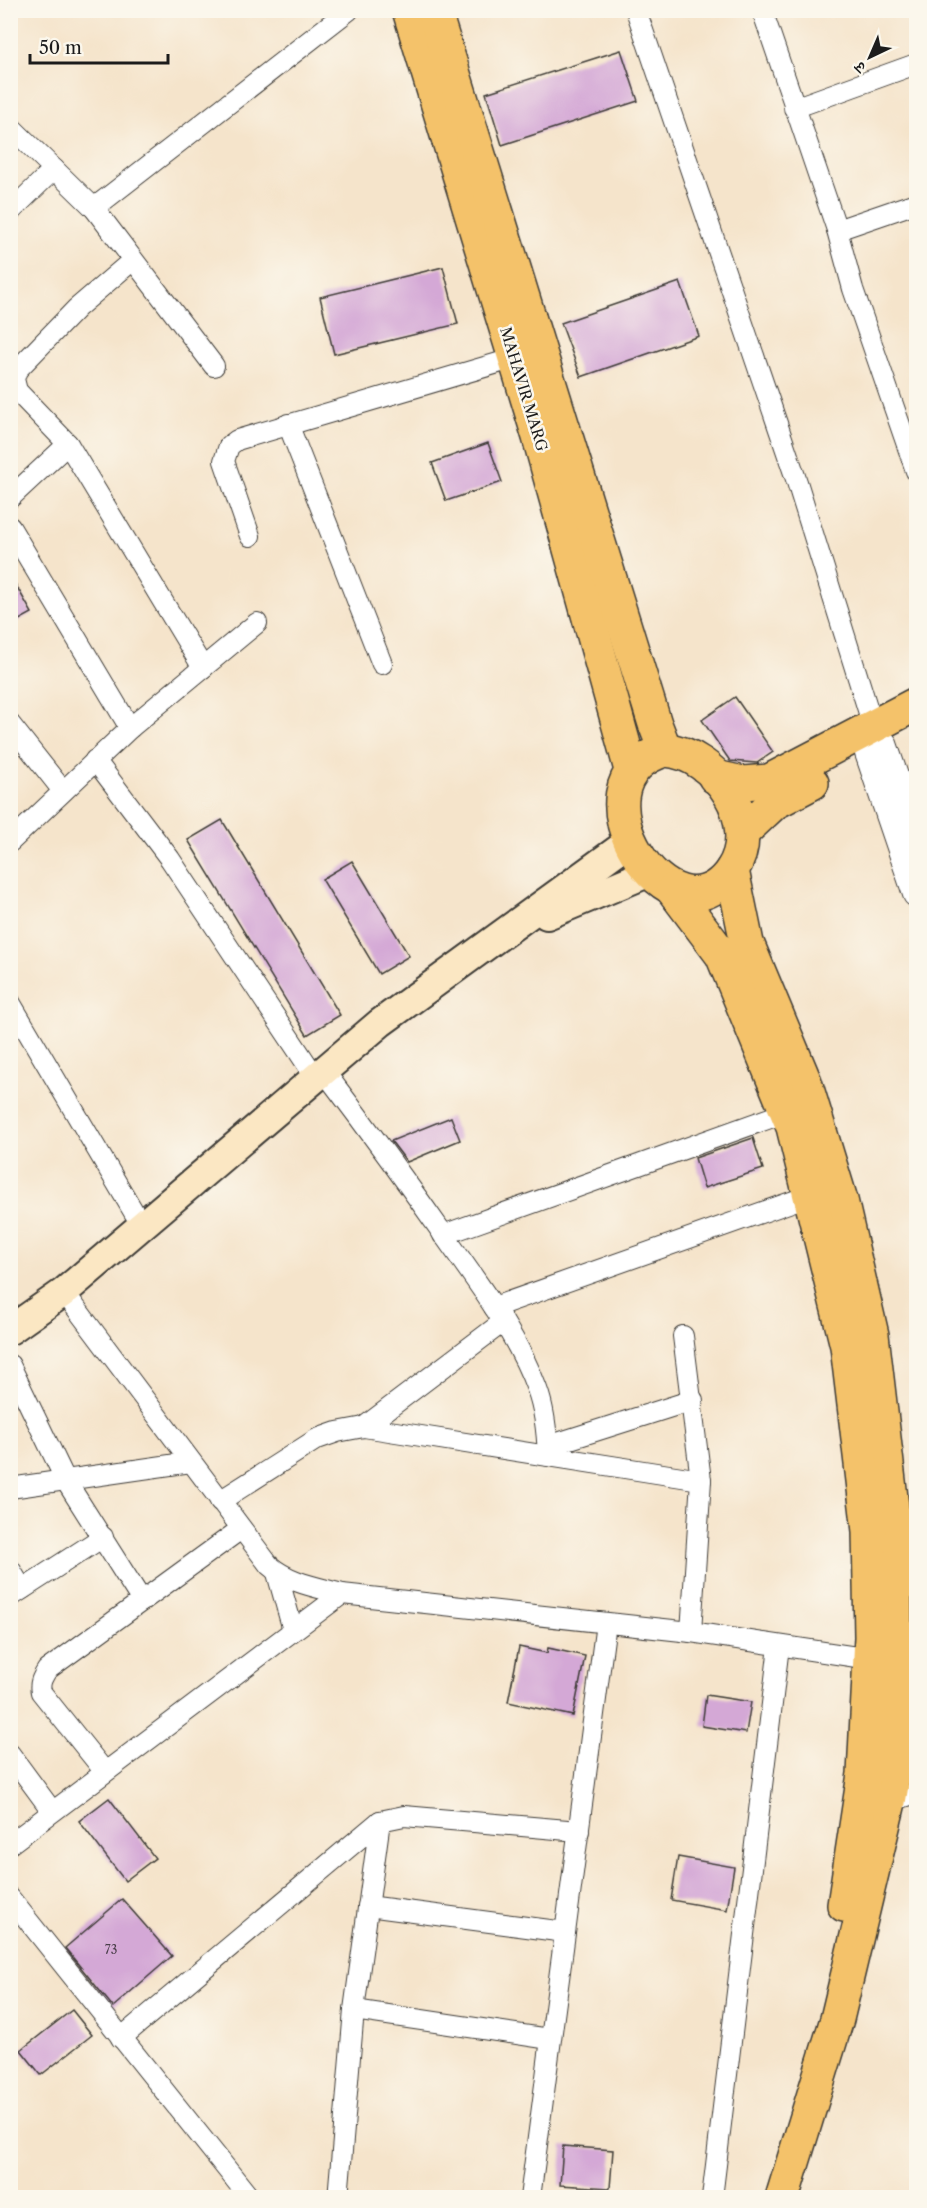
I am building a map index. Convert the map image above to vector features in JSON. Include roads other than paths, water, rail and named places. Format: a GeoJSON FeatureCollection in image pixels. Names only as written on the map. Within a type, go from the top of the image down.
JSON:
{"type":"FeatureCollection","features":[{"type":"Feature","properties":{"kind":"highway","name":"MAHAVIR MARG"},"geometry":{"type":"LineString","coordinates":[[409,10],[515,358],[631,770]]}},
{"type":"Feature","properties":{"kind":"highway","name":"MAHAVIR MARG"},"geometry":{"type":"LineString","coordinates":[[434,10],[563,430],[665,750]]}},
{"type":"Feature","properties":{"kind":"highway"},"geometry":{"type":"LineString","coordinates":[[742,833],[774,803],[875,741],[916,704]]}},
{"type":"Feature","properties":{"kind":"highway"},"geometry":{"type":"LineString","coordinates":[[715,777],[743,783],[769,781],[916,726]]}},
{"type":"Feature","properties":{"kind":"highway"},"geometry":{"type":"LineString","coordinates":[[661,881],[687,894],[704,891],[718,884],[732,870],[740,853],[742,833],[739,815],[731,796],[700,762],[682,751],[665,750],[648,755],[631,770],[622,801],[625,829],[630,841],[661,881],[722,955],[787,1112],[811,1195],[847,1346],[869,1531],[870,1659],[864,1774],[845,1900],[816,2022],[760,2198]]}},
{"type":"Feature","properties":{"kind":"highway"},"geometry":{"type":"LineString","coordinates":[[732,870],[747,943],[805,1082],[841,1200],[872,1335],[894,1524],[896,1761],[903,1798],[782,2198]]}},
{"type":"Feature","properties":{"kind":"main road"},"geometry":{"type":"LineString","coordinates":[[10,1330],[64,1292],[380,1023],[630,841]]}},
{"type":"Feature","properties":{"kind":"main road"},"geometry":{"type":"LineString","coordinates":[[504,932],[661,881]]}},
{"type":"Feature","properties":{"kind":"street"},"geometry":{"type":"LineString","coordinates":[[94,208],[349,10]]}},
{"type":"Feature","properties":{"kind":"street"},"geometry":{"type":"LineString","coordinates":[[636,10],[797,482],[875,741],[916,894]]}},
{"type":"Feature","properties":{"kind":"street"},"geometry":{"type":"LineString","coordinates":[[762,10],[837,230],[853,289],[908,413],[916,471]]}},
{"type":"Feature","properties":{"kind":"street"},"geometry":{"type":"LineString","coordinates":[[794,108],[916,64]]}},
{"type":"Feature","properties":{"kind":"street"},"geometry":{"type":"LineString","coordinates":[[10,126],[94,208],[214,366]]}},
{"type":"Feature","properties":{"kind":"street"},"geometry":{"type":"LineString","coordinates":[[10,212],[54,169]]}},
{"type":"Feature","properties":{"kind":"street"},"geometry":{"type":"LineString","coordinates":[[837,230],[916,203]]}},
{"type":"Feature","properties":{"kind":"street"},"geometry":{"type":"LineString","coordinates":[[133,260],[77,308],[17,370],[14,379],[17,391],[68,444],[203,668]]}},
{"type":"Feature","properties":{"kind":"street"},"geometry":{"type":"LineString","coordinates":[[250,537],[224,461],[225,453],[237,440],[515,358]]}},
{"type":"Feature","properties":{"kind":"street"},"geometry":{"type":"LineString","coordinates":[[288,424],[382,664]]}},
{"type":"Feature","properties":{"kind":"street"},"geometry":{"type":"LineString","coordinates":[[10,498],[68,444]]}},
{"type":"Feature","properties":{"kind":"street"},"geometry":{"type":"LineString","coordinates":[[10,527],[130,728]]}},
{"type":"Feature","properties":{"kind":"street"},"geometry":{"type":"LineString","coordinates":[[10,842],[130,728],[258,623]]}},
{"type":"Feature","properties":{"kind":"street"},"geometry":{"type":"LineString","coordinates":[[10,724],[63,791]]}},
{"type":"Feature","properties":{"kind":"street"},"geometry":{"type":"LineString","coordinates":[[875,741],[916,837]]}},
{"type":"Feature","properties":{"kind":"street"},"geometry":{"type":"LineString","coordinates":[[95,760],[170,859],[320,1074],[443,1235],[498,1314],[519,1348],[538,1390],[548,1451]]}},
{"type":"Feature","properties":{"kind":"street"},"geometry":{"type":"LineString","coordinates":[[10,1002],[142,1226]]}},
{"type":"Feature","properties":{"kind":"street"},"geometry":{"type":"LineString","coordinates":[[443,1235],[787,1112]]}},
{"type":"Feature","properties":{"kind":"street"},"geometry":{"type":"LineString","coordinates":[[364,1427],[498,1314],[811,1195]]}},
{"type":"Feature","properties":{"kind":"street"},"geometry":{"type":"LineString","coordinates":[[64,1292],[241,1529],[278,1573],[294,1630]]}},
{"type":"Feature","properties":{"kind":"street"},"geometry":{"type":"LineString","coordinates":[[682,1336],[693,1400],[701,1480],[691,1632]]}},
{"type":"Feature","properties":{"kind":"street"},"geometry":{"type":"LineString","coordinates":[[10,1365],[66,1481],[142,1601]]}},
{"type":"Feature","properties":{"kind":"street"},"geometry":{"type":"LineString","coordinates":[[548,1451],[693,1400]]}},
{"type":"Feature","properties":{"kind":"street"},"geometry":{"type":"LineString","coordinates":[[220,1501],[317,1439],[337,1432],[364,1427],[548,1451],[701,1480]]}},
{"type":"Feature","properties":{"kind":"street"},"geometry":{"type":"LineString","coordinates":[[10,1488],[191,1462]]}},
{"type":"Feature","properties":{"kind":"street"},"geometry":{"type":"LineString","coordinates":[[105,1772],[41,1692],[39,1684],[47,1670],[241,1529]]}},
{"type":"Feature","properties":{"kind":"street"},"geometry":{"type":"LineString","coordinates":[[10,1569],[16,1593],[103,1537]]}},
{"type":"Feature","properties":{"kind":"street"},"geometry":{"type":"LineString","coordinates":[[278,1573],[296,1581],[342,1594],[691,1632],[870,1659]]}},
{"type":"Feature","properties":{"kind":"street"},"geometry":{"type":"LineString","coordinates":[[10,1844],[342,1594]]}},
{"type":"Feature","properties":{"kind":"street"},"geometry":{"type":"LineString","coordinates":[[530,2198],[606,1623]]}},
{"type":"Feature","properties":{"kind":"street"},"geometry":{"type":"LineString","coordinates":[[712,2198],[778,1646]]}},
{"type":"Feature","properties":{"kind":"street"},"geometry":{"type":"LineString","coordinates":[[10,1754],[52,1811]]}},
{"type":"Feature","properties":{"kind":"street"},"geometry":{"type":"LineString","coordinates":[[120,2038],[380,1821],[404,1816],[579,1831]]}},
{"type":"Feature","properties":{"kind":"street"},"geometry":{"type":"LineString","coordinates":[[338,2198],[354,2010],[380,1821]]}},
{"type":"Feature","properties":{"kind":"street"},"geometry":{"type":"LineString","coordinates":[[10,1898],[250,2198]]}},
{"type":"Feature","properties":{"kind":"street"},"geometry":{"type":"LineString","coordinates":[[368,1906],[564,1932]]}},
{"type":"Feature","properties":{"kind":"street"},"geometry":{"type":"LineString","coordinates":[[354,2010],[550,2039]]}}]}
